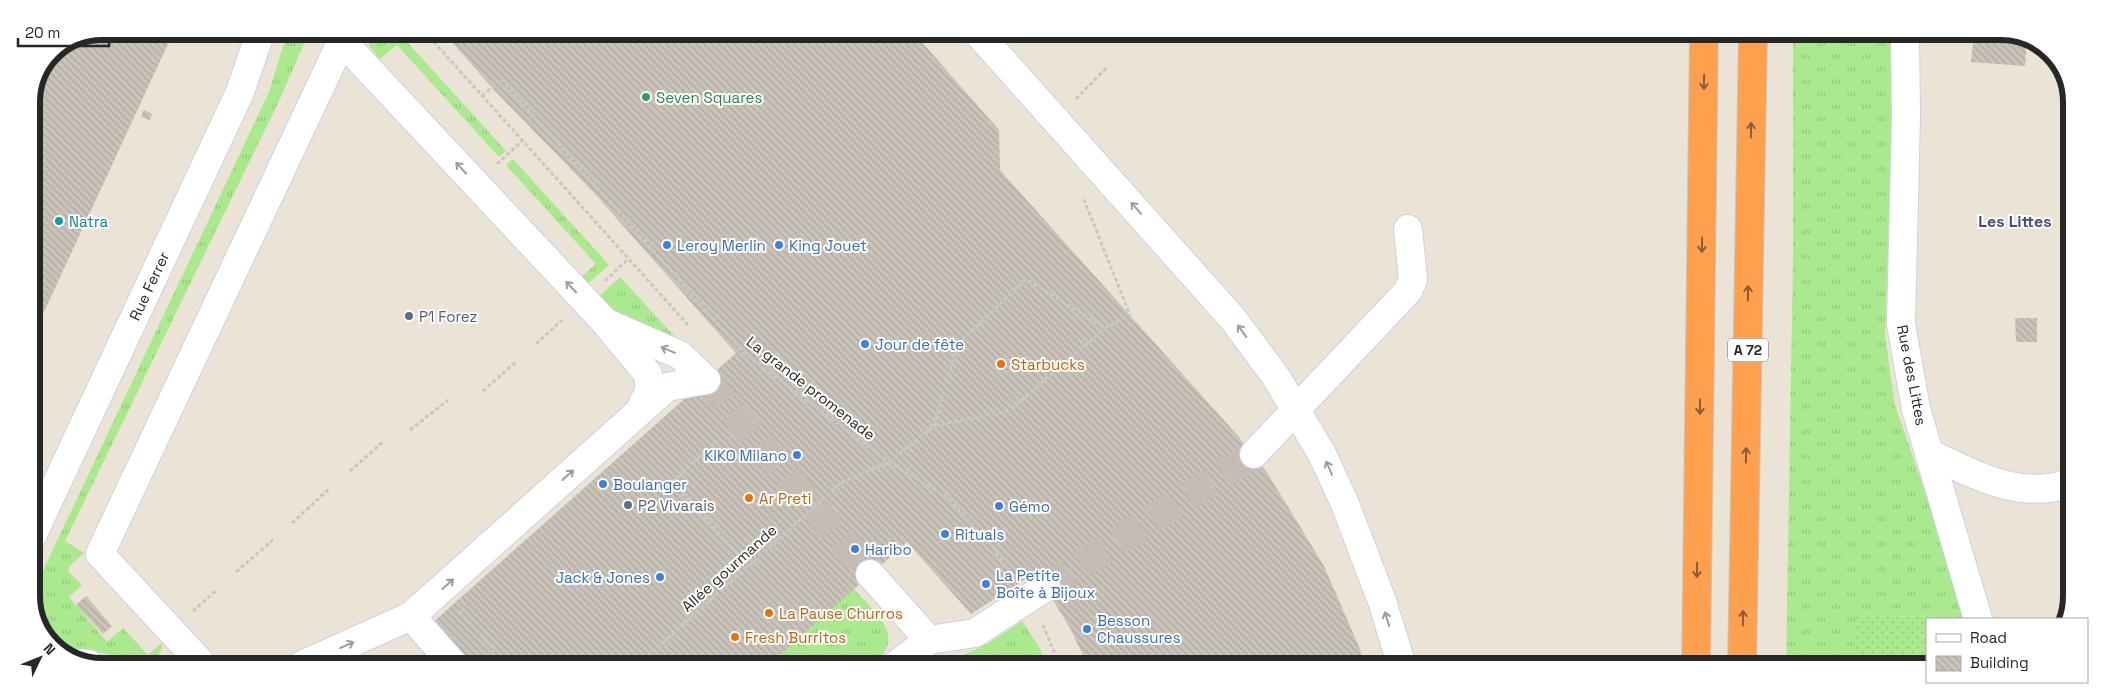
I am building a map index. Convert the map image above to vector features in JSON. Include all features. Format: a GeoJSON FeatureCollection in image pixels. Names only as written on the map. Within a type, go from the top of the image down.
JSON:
{"type":"FeatureCollection","features":[{"type":"Feature","properties":{"kind":"highway"},"geometry":{"type":"LineString","coordinates":[[1696,658],[1704,40]]}},
{"type":"Feature","properties":{"kind":"highway","name":"A 72"},"geometry":{"type":"LineString","coordinates":[[1742,658],[1753,40]]}},
{"type":"Feature","properties":{"kind":"street","name":"Rue Ferrer"},"geometry":{"type":"LineString","coordinates":[[40,519],[240,92],[258,40]]}},
{"type":"Feature","properties":{"kind":"street"},"geometry":{"type":"LineString","coordinates":[[196,658],[100,554],[342,40]]}},
{"type":"Feature","properties":{"kind":"street"},"geometry":{"type":"LineString","coordinates":[[348,40],[605,322],[648,374],[650,389],[641,408]]}},
{"type":"Feature","properties":{"kind":"street"},"geometry":{"type":"LineString","coordinates":[[984,40],[1233,319],[1276,377],[1322,454],[1345,504],[1382,601],[1400,658]]}},
{"type":"Feature","properties":{"kind":"street","name":"Rue des Littes"},"geometry":{"type":"LineString","coordinates":[[1905,40],[1906,118],[1901,324],[1916,408],[1978,618]]}},
{"type":"Feature","properties":{"kind":"street"},"geometry":{"type":"LineString","coordinates":[[1254,454],[1408,291],[1413,279],[1408,229]]}},
{"type":"Feature","properties":{"kind":"street"},"geometry":{"type":"LineString","coordinates":[[316,658],[411,616],[641,408],[667,387],[706,380],[680,355],[605,322]]}},
{"type":"Feature","properties":{"kind":"street"},"geometry":{"type":"LineString","coordinates":[[1929,452],[1971,474],[2010,486],[2041,490],[2063,485]]}},
{"type":"Feature","properties":{"kind":"street"},"geometry":{"type":"LineString","coordinates":[[870,574],[929,640]]}},
{"type":"Feature","properties":{"kind":"street"},"geometry":{"type":"LineString","coordinates":[[905,658],[929,640],[975,633],[1046,587]]}},
{"type":"Feature","properties":{"kind":"street"},"geometry":{"type":"LineString","coordinates":[[411,616],[448,658]]}},
{"type":"Feature","properties":{"kind":"path"},"geometry":{"type":"LineString","coordinates":[[432,40],[692,330]]}},
{"type":"Feature","properties":{"kind":"path"},"geometry":{"type":"LineString","coordinates":[[1074,101],[1106,68]]}},
{"type":"Feature","properties":{"kind":"path","name":"La grande promenade"},"geometry":{"type":"LineString","coordinates":[[482,96],[501,79],[744,353],[889,462],[948,498],[991,545],[1017,582]]}},
{"type":"Feature","properties":{"kind":"path"},"geometry":{"type":"LineString","coordinates":[[1082,196],[1130,315],[1105,328],[1010,410],[934,426],[957,345],[1026,279],[1105,328]]}},
{"type":"Feature","properties":{"kind":"path"},"geometry":{"type":"LineString","coordinates":[[603,282],[628,259]]}},
{"type":"Feature","properties":{"kind":"path"},"geometry":{"type":"LineString","coordinates":[[536,344],[567,315]]}},
{"type":"Feature","properties":{"kind":"path"},"geometry":{"type":"LineString","coordinates":[[483,391],[516,362]]}},
{"type":"Feature","properties":{"kind":"path"},"geometry":{"type":"LineString","coordinates":[[410,430],[448,400]]}},
{"type":"Feature","properties":{"kind":"path","name":"Allée gourmande"},"geometry":{"type":"LineString","coordinates":[[646,658],[841,483],[889,462],[934,426]]}},
{"type":"Feature","properties":{"kind":"path"},"geometry":{"type":"LineString","coordinates":[[350,471],[384,441]]}},
{"type":"Feature","properties":{"kind":"path"},"geometry":{"type":"LineString","coordinates":[[714,444],[672,482],[749,566]]}},
{"type":"Feature","properties":{"kind":"path"},"geometry":{"type":"LineString","coordinates":[[292,523],[330,489]]}},
{"type":"Feature","properties":{"kind":"path"},"geometry":{"type":"LineString","coordinates":[[236,572],[273,540]]}},
{"type":"Feature","properties":{"kind":"path"},"geometry":{"type":"LineString","coordinates":[[188,615],[217,590]]}},
{"type":"Feature","properties":{"kind":"path"},"geometry":{"type":"LineString","coordinates":[[440,590],[494,650],[485,658]]}},
{"type":"Feature","properties":{"kind":"path"},"geometry":{"type":"LineString","coordinates":[[1042,621],[1057,658]]}},
{"type":"Feature","properties":{"kind":"green space"},"geometry":{"type":"Polygon","coordinates":[[[285,40],[306,40],[280,99],[65,541],[84,553],[70,566],[68,571],[82,585],[69,597],[107,642],[123,628],[148,655],[163,642],[156,658],[115,658],[101,653],[74,651],[67,648],[65,646],[65,633],[52,633],[45,620],[40,600],[40,577],[269,92],[285,40]]]}},
{"type":"Feature","properties":{"kind":"green space"},"geometry":{"type":"Polygon","coordinates":[[[369,40],[405,40],[506,151],[499,157],[397,45],[380,59],[369,46],[369,40]]]}},
{"type":"Feature","properties":{"kind":"green space"},"geometry":{"type":"Polygon","coordinates":[[[1793,40],[1893,40],[1893,98],[1885,336],[1895,405],[1936,524],[1962,616],[1857,617],[1854,658],[1786,658],[1793,259],[1793,40]]]}},
{"type":"Feature","properties":{"kind":"green space"},"geometry":{"type":"Polygon","coordinates":[[[513,159],[609,265],[584,287],[578,280],[596,264],[506,165],[513,159]]]}},
{"type":"Feature","properties":{"kind":"green space"},"geometry":{"type":"Polygon","coordinates":[[[620,277],[675,337],[622,318],[596,299],[620,277]]]}},
{"type":"Feature","properties":{"kind":"green space"},"geometry":{"type":"Polygon","coordinates":[[[854,589],[879,617],[888,635],[888,645],[880,658],[777,658],[854,589]]]}},
{"type":"Feature","properties":{"kind":"green space"},"geometry":{"type":"Polygon","coordinates":[[[1962,616],[1963,618],[1926,618],[1926,658],[1854,658],[1856,617],[1962,616]]]}},
{"type":"Feature","properties":{"kind":"green space"},"geometry":{"type":"Polygon","coordinates":[[[1022,621],[1039,647],[1044,658],[957,658],[987,644],[1022,621]]]}},
{"type":"Feature","properties":{"kind":"building","name":"Natra"},"geometry":{"type":"Polygon","coordinates":[[[170,40],[40,321],[40,102],[41,90],[50,67],[67,50],[90,41],[170,40]]]}},
{"type":"Feature","properties":{"kind":"building"},"geometry":{"type":"Polygon","coordinates":[[[450,40],[920,40],[999,130],[1000,170],[1237,435],[1268,474],[1324,566],[1363,658],[1084,658],[1070,628],[1036,572],[971,614],[907,542],[777,658],[425,658],[422,642],[431,624],[736,353],[595,194],[496,92],[450,40]]]}},
{"type":"Feature","properties":{"kind":"building"},"geometry":{"type":"Polygon","coordinates":[[[1973,40],[2001,40],[2026,45],[2025,66],[1971,62],[1973,40]]]}},
{"type":"Feature","properties":{"kind":"building"},"geometry":{"type":"Polygon","coordinates":[[[144,110],[152,114],[150,120],[141,117],[144,110]]]}},
{"type":"Feature","properties":{"kind":"building"},"geometry":{"type":"Polygon","coordinates":[[[2015,318],[2037,318],[2037,342],[2016,342],[2015,318]]]}},
{"type":"Feature","properties":{"kind":"building"},"geometry":{"type":"Polygon","coordinates":[[[86,596],[112,626],[103,634],[76,605],[86,596]]]}},
{"type":"Feature","properties":{"kind":"tunnel"},"geometry":{"type":"LineString","coordinates":[[706,380],[870,574]]}},
{"type":"Feature","properties":{"kind":"tunnel"},"geometry":{"type":"LineString","coordinates":[[1046,587],[1254,454]]}},
{"type":"Feature","properties":{"kind":"place","name":"Seven Squares"},"geometry":{"type":"Point","coordinates":[646,97]}},
{"type":"Feature","properties":{"kind":"place","name":"Natra"},"geometry":{"type":"Point","coordinates":[59,221]}},
{"type":"Feature","properties":{"kind":"place","name":"Leroy Merlin"},"geometry":{"type":"Point","coordinates":[667,245]}},
{"type":"Feature","properties":{"kind":"place","name":"King Jouet"},"geometry":{"type":"Point","coordinates":[779,245]}},
{"type":"Feature","properties":{"kind":"place","name":"P1 Forez"},"geometry":{"type":"Point","coordinates":[409,316]}},
{"type":"Feature","properties":{"kind":"place","name":"Jour de fête"},"geometry":{"type":"Point","coordinates":[865,344]}},
{"type":"Feature","properties":{"kind":"place","name":"Starbucks"},"geometry":{"type":"Point","coordinates":[1001,364]}},
{"type":"Feature","properties":{"kind":"place","name":"KIKO Milano"},"geometry":{"type":"Point","coordinates":[797,455]}},
{"type":"Feature","properties":{"kind":"place","name":"Boulanger"},"geometry":{"type":"Point","coordinates":[603,484]}},
{"type":"Feature","properties":{"kind":"place","name":"Ar Preti"},"geometry":{"type":"Point","coordinates":[749,498]}},
{"type":"Feature","properties":{"kind":"place","name":"P2 Vivarais"},"geometry":{"type":"Point","coordinates":[628,505]}},
{"type":"Feature","properties":{"kind":"place","name":"Gémo"},"geometry":{"type":"Point","coordinates":[999,506]}},
{"type":"Feature","properties":{"kind":"place","name":"Rituals"},"geometry":{"type":"Point","coordinates":[945,534]}},
{"type":"Feature","properties":{"kind":"place","name":"Haribo"},"geometry":{"type":"Point","coordinates":[855,549]}},
{"type":"Feature","properties":{"kind":"place","name":"Jack & Jones"},"geometry":{"type":"Point","coordinates":[660,577]}},
{"type":"Feature","properties":{"kind":"place","name":"La Petite Boîte à Bijoux"},"geometry":{"type":"Point","coordinates":[986,584]}},
{"type":"Feature","properties":{"kind":"place","name":"La Pause Churros"},"geometry":{"type":"Point","coordinates":[769,613]}},
{"type":"Feature","properties":{"kind":"place","name":"Besson Chaussures"},"geometry":{"type":"Point","coordinates":[1087,629]}},
{"type":"Feature","properties":{"kind":"place","name":"Fresh Burritos"},"geometry":{"type":"Point","coordinates":[735,637]}},
{"type":"Feature","properties":{"kind":"district","name":"Les Littes"},"geometry":{"type":"Point","coordinates":[2015,221]}}]}
